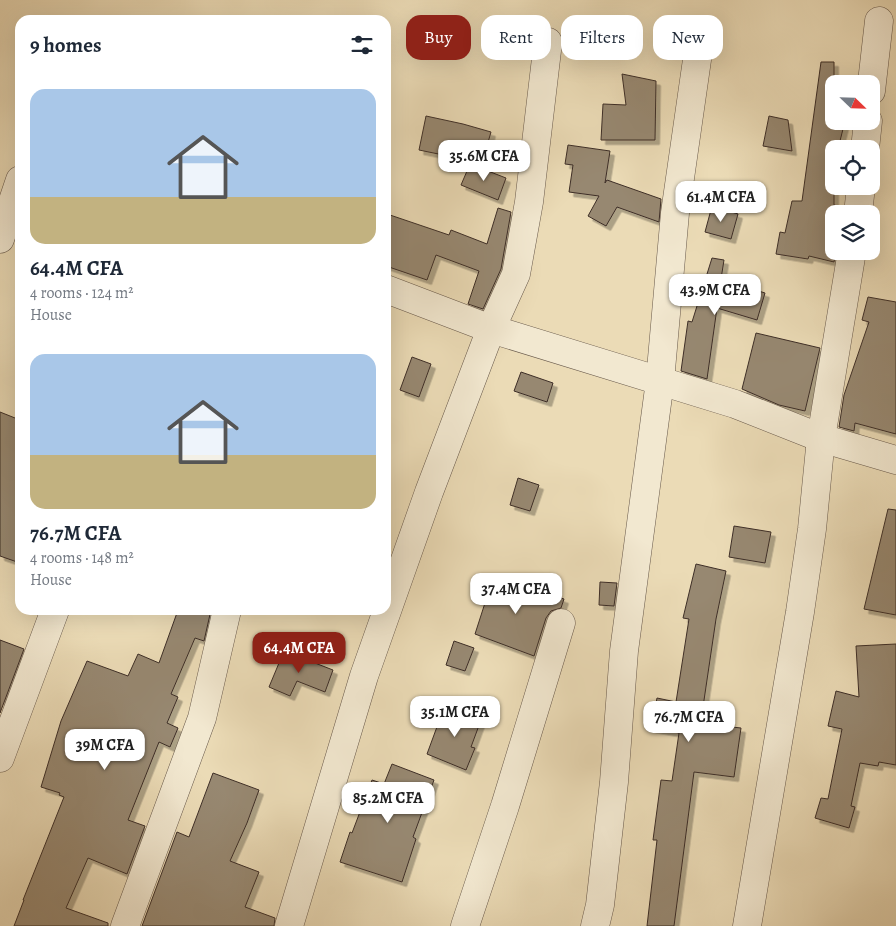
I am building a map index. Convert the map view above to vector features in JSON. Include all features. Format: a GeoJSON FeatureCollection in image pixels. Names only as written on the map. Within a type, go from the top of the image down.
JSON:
{"type":"FeatureCollection","features":[{"type":"Feature","properties":{"kind":"street"},"geometry":{"type":"LineString","coordinates":[[873,75],[879,21]]}},
{"type":"Feature","properties":{"kind":"street"},"geometry":{"type":"LineString","coordinates":[[391,600],[429,492],[491,329],[516,274],[529,202],[546,60]]}},
{"type":"Feature","properties":{"kind":"street"},"geometry":{"type":"LineString","coordinates":[[595,926],[600,905],[613,791],[624,651],[660,380],[675,213],[697,60]]}},
{"type":"Feature","properties":{"kind":"street"},"geometry":{"type":"LineString","coordinates":[[0,239],[15,195]]}},
{"type":"Feature","properties":{"kind":"street"},"geometry":{"type":"LineString","coordinates":[[747,926],[811,538],[821,438],[851,260]]}},
{"type":"Feature","properties":{"kind":"street"},"geometry":{"type":"LineString","coordinates":[[391,291],[491,329],[735,404],[821,438],[896,460]]}},
{"type":"Feature","properties":{"kind":"street"},"geometry":{"type":"LineString","coordinates":[[0,758],[53,615]]}},
{"type":"Feature","properties":{"kind":"street"},"geometry":{"type":"LineString","coordinates":[[124,926],[202,718],[226,615]]}},
{"type":"Feature","properties":{"kind":"street"},"geometry":{"type":"LineString","coordinates":[[289,926],[364,676],[386,615]]}},
{"type":"Feature","properties":{"kind":"street"},"geometry":{"type":"LineString","coordinates":[[465,926],[505,806],[561,624]]}},
{"type":"Feature","properties":{"kind":"building"},"geometry":{"type":"Polygon","coordinates":[[[821,62],[834,62],[834,75],[825,75],[825,130],[843,130],[840,140],[825,140],[825,195],[834,195],[834,205],[825,205],[825,260],[809,256],[808,259],[776,254],[780,232],[785,233],[792,201],[802,201],[821,62]]]}},
{"type":"Feature","properties":{"kind":"building"},"geometry":{"type":"Polygon","coordinates":[[[622,74],[656,81],[655,140],[601,140],[603,104],[626,105],[622,74]]]}},
{"type":"Feature","properties":{"kind":"building"},"geometry":{"type":"Polygon","coordinates":[[[426,116],[491,132],[482,163],[419,150],[426,116]]]}},
{"type":"Feature","properties":{"kind":"building"},"geometry":{"type":"Polygon","coordinates":[[[769,116],[788,120],[792,151],[763,146],[769,116]]]}},
{"type":"Feature","properties":{"kind":"building"},"geometry":{"type":"Polygon","coordinates":[[[568,145],[610,151],[605,183],[607,180],[661,199],[659,222],[617,207],[606,226],[588,216],[599,196],[569,192],[573,165],[565,164],[568,145]]]}},
{"type":"Feature","properties":{"kind":"building"},"geometry":{"type":"Polygon","coordinates":[[[470,164],[506,178],[498,200],[461,185],[470,164]]]}},
{"type":"Feature","properties":{"kind":"building"},"geometry":{"type":"Polygon","coordinates":[[[712,206],[738,214],[731,239],[705,232],[712,206]]]}},
{"type":"Feature","properties":{"kind":"building"},"geometry":{"type":"Polygon","coordinates":[[[498,208],[511,212],[501,269],[483,309],[468,304],[479,271],[436,255],[427,280],[391,268],[391,215],[449,235],[451,230],[487,244],[498,208]]]}},
{"type":"Feature","properties":{"kind":"building"},"geometry":{"type":"Polygon","coordinates":[[[712,258],[724,260],[721,279],[765,293],[757,320],[717,308],[707,379],[681,371],[688,321],[692,322],[712,258]]]}},
{"type":"Feature","properties":{"kind":"building"},"geometry":{"type":"Polygon","coordinates":[[[868,297],[896,302],[896,434],[855,423],[854,431],[839,427],[844,395],[869,322],[862,320],[868,297]]]}},
{"type":"Feature","properties":{"kind":"building"},"geometry":{"type":"Polygon","coordinates":[[[756,333],[820,348],[805,411],[779,405],[742,389],[756,333]]]}},
{"type":"Feature","properties":{"kind":"building"},"geometry":{"type":"Polygon","coordinates":[[[412,357],[431,364],[419,397],[400,390],[412,357]]]}},
{"type":"Feature","properties":{"kind":"building"},"geometry":{"type":"Polygon","coordinates":[[[521,372],[553,383],[547,402],[514,391],[521,372]]]}},
{"type":"Feature","properties":{"kind":"building"},"geometry":{"type":"Polygon","coordinates":[[[0,412],[15,418],[15,561],[0,556],[0,412]]]}},
{"type":"Feature","properties":{"kind":"building"},"geometry":{"type":"Polygon","coordinates":[[[518,478],[539,485],[530,511],[510,505],[518,478]]]}},
{"type":"Feature","properties":{"kind":"building"},"geometry":{"type":"Polygon","coordinates":[[[888,509],[896,510],[896,615],[864,609],[888,509]]]}},
{"type":"Feature","properties":{"kind":"building"},"geometry":{"type":"Polygon","coordinates":[[[734,526],[771,532],[765,563],[729,557],[734,526]]]}},
{"type":"Feature","properties":{"kind":"building"},"geometry":{"type":"Polygon","coordinates":[[[696,564],[726,571],[716,619],[703,707],[725,709],[723,726],[741,728],[734,777],[694,772],[674,926],[647,926],[657,840],[653,840],[661,780],[672,781],[679,733],[651,728],[657,698],[676,702],[689,619],[683,618],[696,564]]]}},
{"type":"Feature","properties":{"kind":"building"},"geometry":{"type":"Polygon","coordinates":[[[494,575],[564,599],[561,608],[551,611],[546,618],[534,656],[475,634],[494,575]]]}},
{"type":"Feature","properties":{"kind":"building"},"geometry":{"type":"Polygon","coordinates":[[[600,582],[617,583],[614,606],[599,605],[600,582]]]}},
{"type":"Feature","properties":{"kind":"building"},"geometry":{"type":"Polygon","coordinates":[[[176,615],[210,615],[204,641],[195,638],[171,694],[178,697],[167,723],[178,728],[170,747],[159,742],[128,820],[145,826],[127,874],[88,858],[66,908],[108,923],[108,926],[14,926],[64,797],[59,795],[60,793],[41,787],[61,721],[87,661],[128,676],[138,654],[159,663],[176,615]]]}},
{"type":"Feature","properties":{"kind":"building"},"geometry":{"type":"Polygon","coordinates":[[[0,640],[24,649],[0,713],[0,640]]]}},
{"type":"Feature","properties":{"kind":"building"},"geometry":{"type":"Polygon","coordinates":[[[454,641],[474,648],[465,671],[446,665],[454,641]]]}},
{"type":"Feature","properties":{"kind":"building"},"geometry":{"type":"Polygon","coordinates":[[[896,644],[896,765],[879,762],[878,766],[860,763],[851,806],[855,807],[849,828],[815,818],[821,798],[828,799],[842,729],[828,726],[836,691],[859,697],[856,646],[896,644]]]}},
{"type":"Feature","properties":{"kind":"building"},"geometry":{"type":"Polygon","coordinates":[[[284,651],[333,670],[325,692],[297,681],[290,696],[269,687],[284,651]]]}},
{"type":"Feature","properties":{"kind":"building"},"geometry":{"type":"Polygon","coordinates":[[[445,705],[481,720],[471,747],[475,748],[466,770],[427,754],[445,705]]]}},
{"type":"Feature","properties":{"kind":"building"},"geometry":{"type":"Polygon","coordinates":[[[392,764],[434,780],[413,837],[416,839],[402,882],[340,862],[350,832],[352,833],[372,780],[384,784],[392,764]]]}},
{"type":"Feature","properties":{"kind":"building"},"geometry":{"type":"Polygon","coordinates":[[[213,773],[259,790],[230,861],[259,872],[245,907],[275,918],[274,926],[142,926],[177,832],[189,837],[213,773]]]}}]}
